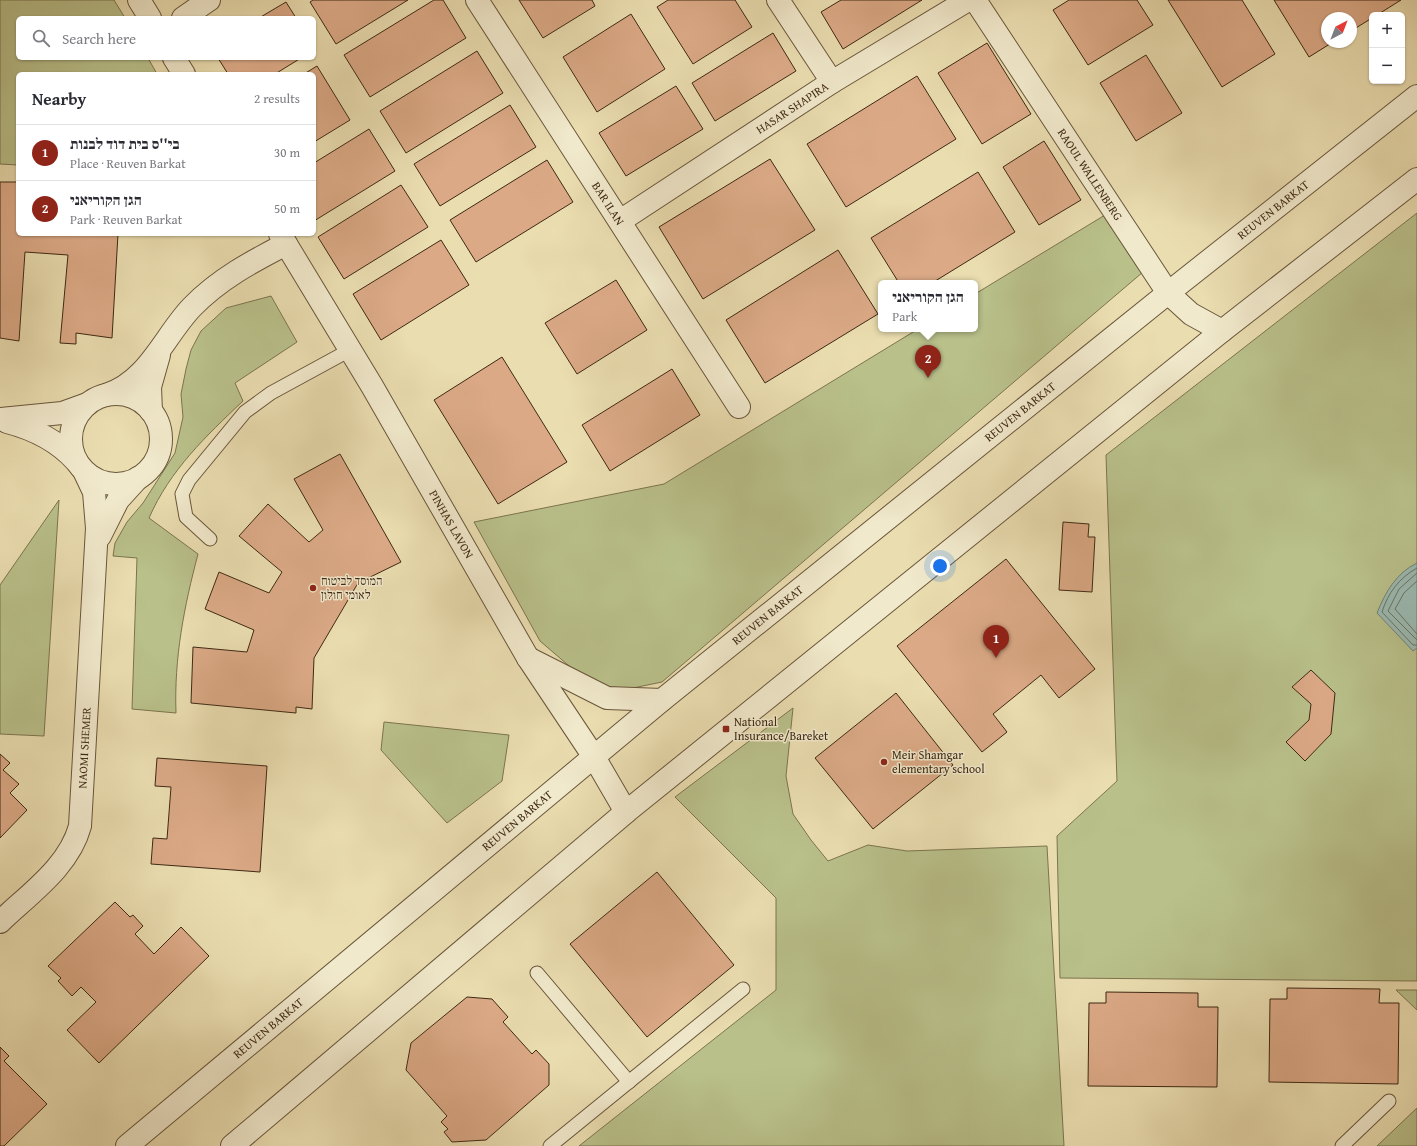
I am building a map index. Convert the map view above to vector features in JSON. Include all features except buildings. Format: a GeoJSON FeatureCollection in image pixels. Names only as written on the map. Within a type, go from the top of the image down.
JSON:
{"type":"FeatureCollection","features":[{"type":"Feature","properties":{"kind":"street"},"geometry":{"type":"LineString","coordinates":[[139,0],[149,16]]}},
{"type":"Feature","properties":{"kind":"street"},"geometry":{"type":"LineString","coordinates":[[186,16],[209,0]]}},
{"type":"Feature","properties":{"kind":"street","name":"BAR ILAN"},"geometry":{"type":"LineString","coordinates":[[477,0],[739,406]]}},
{"type":"Feature","properties":{"kind":"street"},"geometry":{"type":"LineString","coordinates":[[778,0],[832,82]]}},
{"type":"Feature","properties":{"kind":"street","name":"HASAR SHAPIRA"},"geometry":{"type":"LineString","coordinates":[[620,221],[832,82],[968,0]]}},
{"type":"Feature","properties":{"kind":"street","name":"RAOUL WALLENBERG"},"geometry":{"type":"LineString","coordinates":[[975,0],[1168,293],[1191,314],[1222,331]]}},
{"type":"Feature","properties":{"kind":"street"},"geometry":{"type":"LineString","coordinates":[[175,60],[183,72]]}},
{"type":"Feature","properties":{"kind":"street","name":"REUVEN BARKAT"},"geometry":{"type":"LineString","coordinates":[[127,1146],[662,700],[1168,293],[1417,96]]}},
{"type":"Feature","properties":{"kind":"street"},"geometry":{"type":"LineString","coordinates":[[232,1146],[626,812],[1222,331],[1417,180]]}},
{"type":"Feature","properties":{"kind":"street"},"geometry":{"type":"LineString","coordinates":[[0,419],[62,413],[126,386],[161,350],[181,320],[203,296],[283,239]]}},
{"type":"Feature","properties":{"kind":"street","name":"PINHAS LAVON"},"geometry":{"type":"LineString","coordinates":[[283,239],[350,350],[528,658],[594,757],[626,812]]}},
{"type":"Feature","properties":{"kind":"street"},"geometry":{"type":"LineString","coordinates":[[151,411],[150,387],[161,350]]}},
{"type":"Feature","properties":{"kind":"street"},"geometry":{"type":"LineString","coordinates":[[0,419],[45,436],[60,445],[81,467],[98,480],[111,484],[125,483],[138,478],[149,470],[159,450],[160,430],[151,411],[140,401],[127,395],[113,394],[93,400],[77,415],[72,428],[70,441],[81,467]]}},
{"type":"Feature","properties":{"kind":"street","name":"NAOMI SHEMER"},"geometry":{"type":"LineString","coordinates":[[0,922],[54,870],[68,853],[80,826],[97,543],[96,499],[92,485],[81,467]]}},
{"type":"Feature","properties":{"kind":"street","name":"NAOMI SHEMER"},"geometry":{"type":"LineString","coordinates":[[97,543],[106,521],[118,500],[138,478]]}},
{"type":"Feature","properties":{"kind":"street"},"geometry":{"type":"LineString","coordinates":[[528,658],[607,698],[662,700]]}},
{"type":"Feature","properties":{"kind":"lane"},"geometry":{"type":"LineString","coordinates":[[210,539],[186,516],[182,494],[189,480],[245,412],[271,394],[350,350]]}},
{"type":"Feature","properties":{"kind":"lane"},"geometry":{"type":"LineString","coordinates":[[537,973],[629,1082]]}},
{"type":"Feature","properties":{"kind":"lane"},"geometry":{"type":"LineString","coordinates":[[550,1146],[743,989]]}},
{"type":"Feature","properties":{"kind":"lane"},"geometry":{"type":"LineString","coordinates":[[1342,1146],[1389,1100]]}},
{"type":"Feature","properties":{"kind":"green space"},"geometry":{"type":"Polygon","coordinates":[[[0,0],[114,0],[124,16],[16,16],[16,60],[149,60],[156,72],[16,72],[16,165],[0,164],[0,0]]]}},
{"type":"Feature","properties":{"kind":"green space"},"geometry":{"type":"Polygon","coordinates":[[[1417,213],[1417,981],[1060,978],[1057,836],[1117,781],[1106,455],[1417,213]]]}},
{"type":"Feature","properties":{"kind":"green space"},"geometry":{"type":"Polygon","coordinates":[[[1105,215],[1143,272],[662,682],[628,689],[598,685],[568,665],[540,641],[474,522],[664,484],[913,332],[978,332],[978,292],[1105,215]]]}},
{"type":"Feature","properties":{"kind":"green space"},"geometry":{"type":"Polygon","coordinates":[[[271,296],[297,342],[235,383],[243,401],[216,427],[178,469],[167,484],[149,518],[198,554],[188,593],[178,652],[176,713],[132,709],[137,558],[113,556],[115,543],[127,522],[143,503],[175,453],[183,417],[181,394],[186,369],[191,350],[201,331],[226,308],[271,296]]]}},
{"type":"Feature","properties":{"kind":"green space"},"geometry":{"type":"Polygon","coordinates":[[[59,500],[44,736],[0,734],[0,585],[59,500]]]}},
{"type":"Feature","properties":{"kind":"green space"},"geometry":{"type":"Polygon","coordinates":[[[793,708],[786,776],[793,814],[828,861],[868,845],[907,851],[1047,846],[1064,1146],[579,1146],[776,990],[776,898],[675,797],[793,708]]]}},
{"type":"Feature","properties":{"kind":"green space"},"geometry":{"type":"Polygon","coordinates":[[[384,722],[509,735],[502,781],[447,823],[381,750],[384,722]]]}},
{"type":"Feature","properties":{"kind":"green space"},"geometry":{"type":"Polygon","coordinates":[[[1396,990],[1417,990],[1417,1010],[1396,990]]]}},
{"type":"Feature","properties":{"kind":"green space"},"geometry":{"type":"Polygon","coordinates":[[[1417,1108],[1417,1146],[1377,1146],[1417,1108]]]}},
{"type":"Feature","properties":{"kind":"water"},"geometry":{"type":"Polygon","coordinates":[[[1417,563],[1417,648],[1413,651],[1377,613],[1392,584],[1403,572],[1417,563]]]}},
{"type":"Feature","properties":{"kind":"place","name":"הגן הקוריאני"},"geometry":{"type":"Point","coordinates":[928,378]}},
{"type":"Feature","properties":{"kind":"place","name":"המוסד לביטוח לאומי חולון"},"geometry":{"type":"Point","coordinates":[313,588]}},
{"type":"Feature","properties":{"kind":"place","name":"בי''ס בית דוד לבנות"},"geometry":{"type":"Point","coordinates":[996,658]}},
{"type":"Feature","properties":{"kind":"place","name":"National Insurance/Bareket"},"geometry":{"type":"Point","coordinates":[726,729]}},
{"type":"Feature","properties":{"kind":"place","name":"Meir Shamgar elementary school"},"geometry":{"type":"Point","coordinates":[884,762]}}]}
